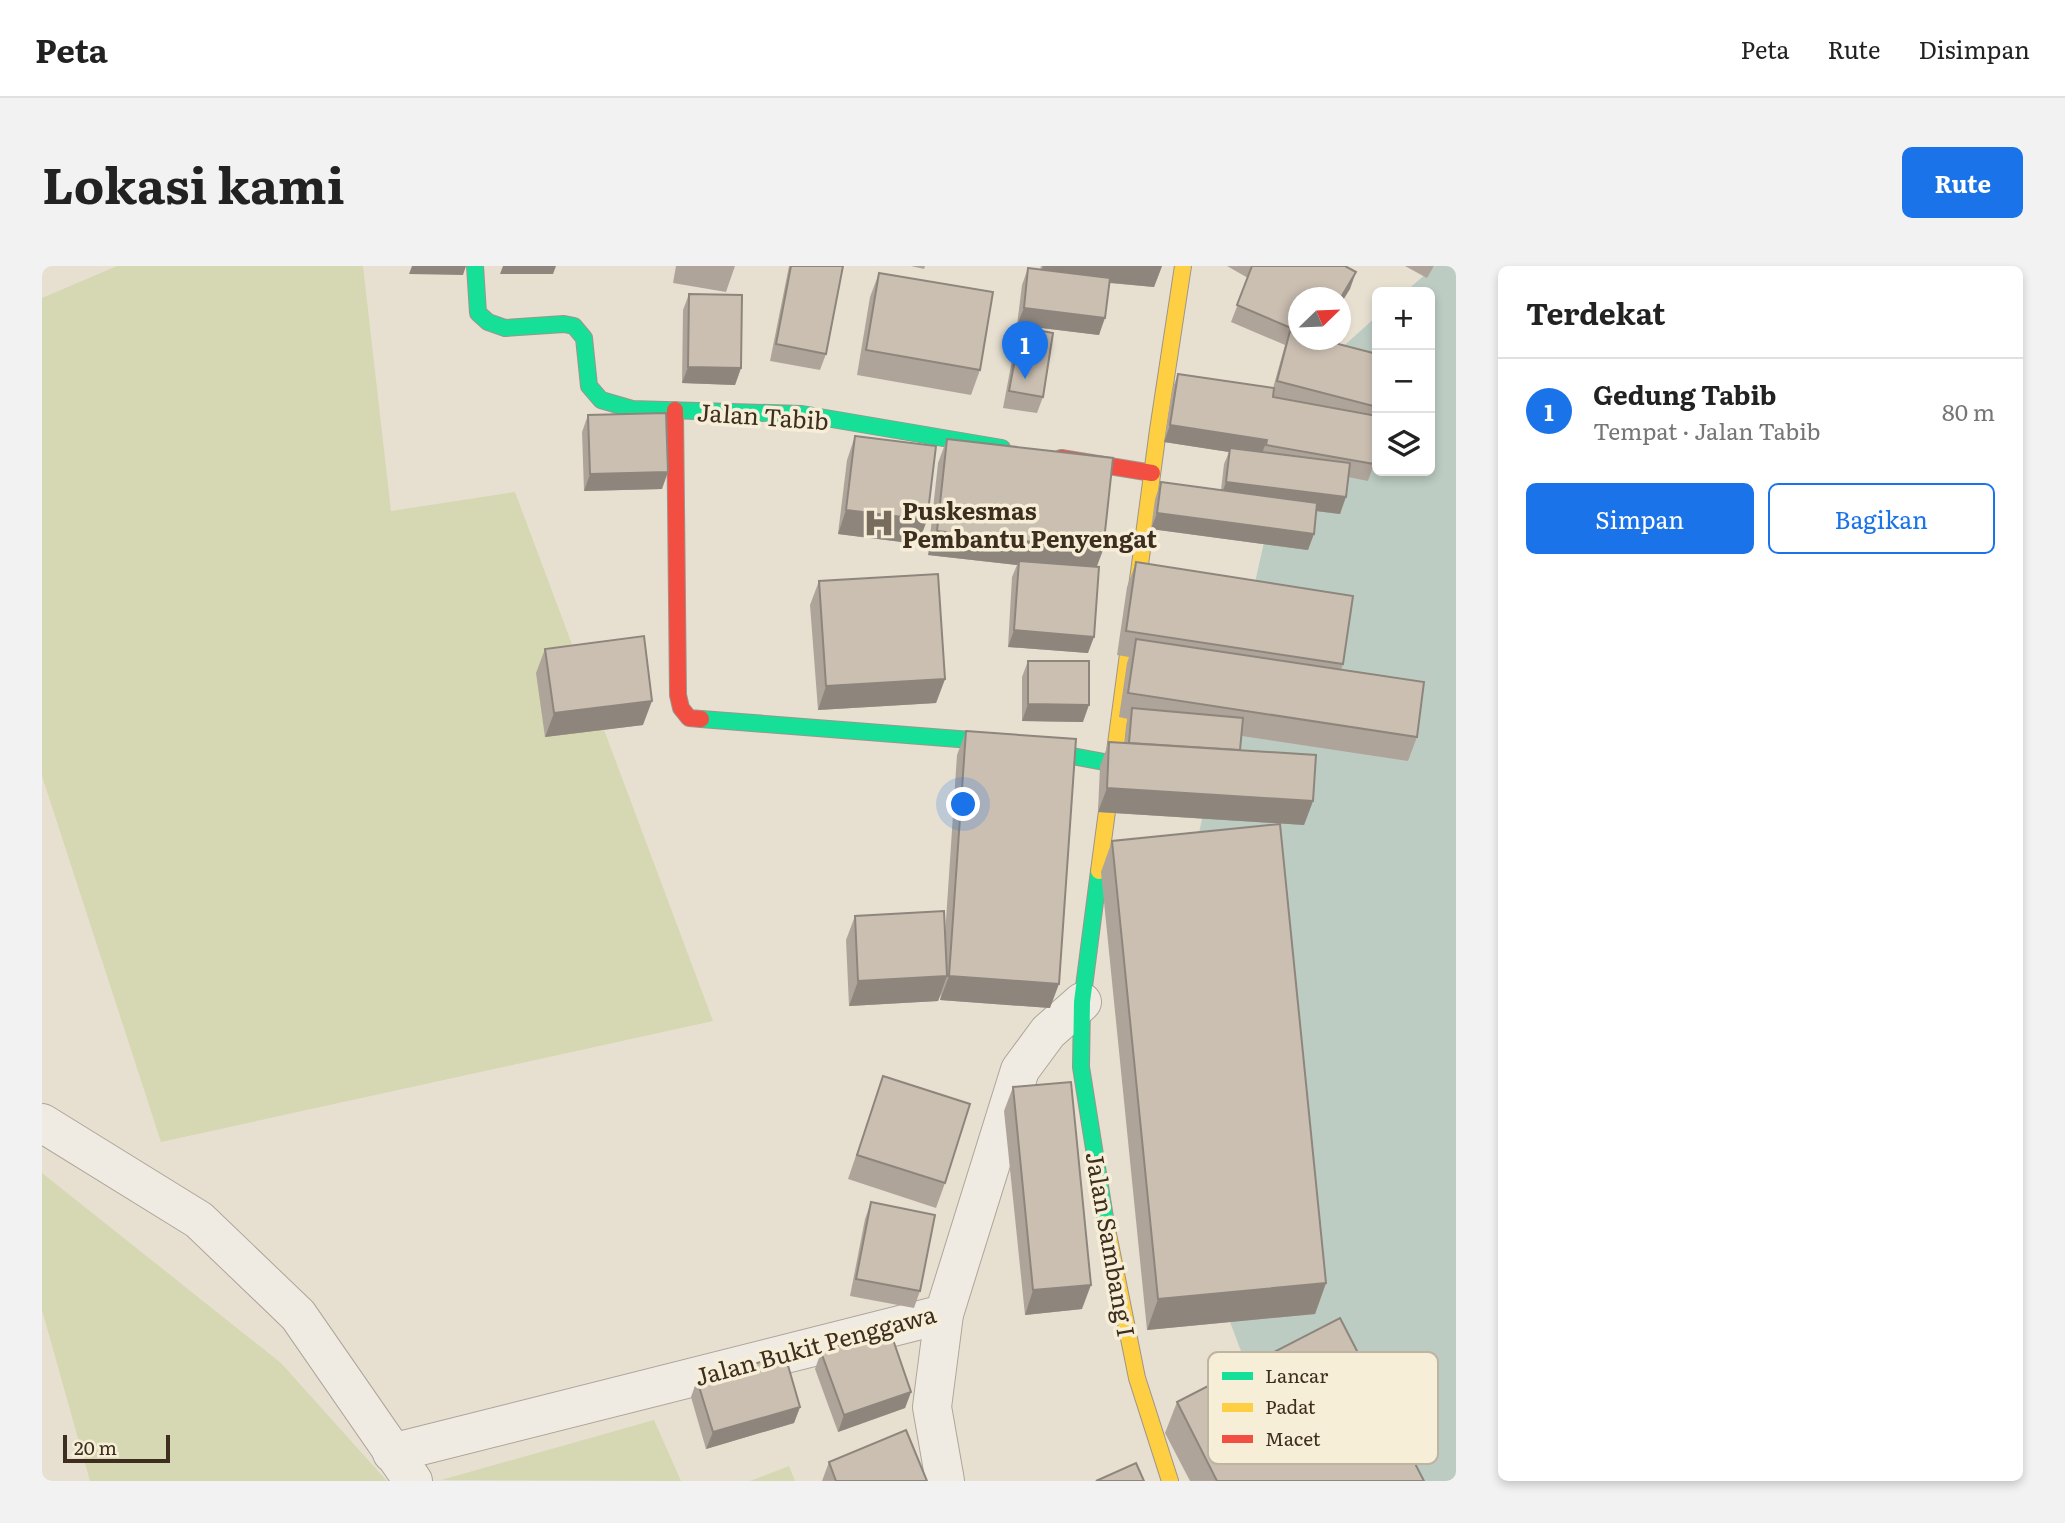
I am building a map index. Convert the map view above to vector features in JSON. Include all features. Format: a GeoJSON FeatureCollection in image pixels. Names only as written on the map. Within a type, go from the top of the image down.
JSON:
{"type":"FeatureCollection","features":[{"type":"Feature","properties":{"kind":"street","name":"Jalan Tabib"},"geometry":{"type":"LineString","coordinates":[[475,266],[478,313],[488,322],[505,328],[564,324],[574,326],[584,338],[589,386],[601,400],[632,409],[802,414],[1018,450]]}},
{"type":"Feature","properties":{"kind":"street","name":"Jalan Sambang I"},"geometry":{"type":"LineString","coordinates":[[1170,1481],[1137,1378],[1112,1258],[1081,1068],[1082,1002],[1152,473],[1183,266]]}},
{"type":"Feature","properties":{"kind":"street"},"geometry":{"type":"LineString","coordinates":[[675,410],[678,695],[681,708],[689,718],[997,742],[1115,764]]}},
{"type":"Feature","properties":{"kind":"street"},"geometry":{"type":"LineString","coordinates":[[1045,455],[1152,473]]}},
{"type":"Feature","properties":{"kind":"street","name":"Jalan Bukit Penggawa"},"geometry":{"type":"LineString","coordinates":[[403,1467],[944,1314],[1020,1070],[1048,1032],[1082,1002]]}},
{"type":"Feature","properties":{"kind":"street"},"geometry":{"type":"LineString","coordinates":[[42,1123],[199,1220],[298,1315],[403,1467]]}},
{"type":"Feature","properties":{"kind":"street"},"geometry":{"type":"LineString","coordinates":[[944,1314],[932,1407],[945,1481]]}},
{"type":"Feature","properties":{"kind":"green space"},"geometry":{"type":"Polygon","coordinates":[[[117,266],[363,266],[391,511],[515,492],[713,1021],[161,1142],[42,776],[42,298],[117,266]]]}},
{"type":"Feature","properties":{"kind":"green space"},"geometry":{"type":"Polygon","coordinates":[[[42,1173],[281,1363],[387,1481],[90,1481],[42,1310],[42,1173]]]}},
{"type":"Feature","properties":{"kind":"green space"},"geometry":{"type":"Polygon","coordinates":[[[654,1420],[681,1481],[441,1480],[654,1420]]]}},
{"type":"Feature","properties":{"kind":"green space"},"geometry":{"type":"Polygon","coordinates":[[[789,1466],[795,1481],[750,1481],[789,1466]]]}},
{"type":"Feature","properties":{"kind":"shaded area"},"geometry":{"type":"Polygon","coordinates":[[[1435,266],[1456,266],[1456,1481],[1290,1481],[1284,1464],[1438,1464],[1438,1352],[1241,1352],[1213,1277],[1198,837],[1299,386],[1339,350],[1351,350],[1351,339],[1372,320],[1372,476],[1435,476],[1435,287],[1411,287],[1435,266]]]}},
{"type":"Feature","properties":{"kind":"building"},"geometry":{"type":"Polygon","coordinates":[[[791,266],[843,266],[826,354],[776,344],[791,266]]]}},
{"type":"Feature","properties":{"kind":"building"},"geometry":{"type":"Polygon","coordinates":[[[1252,266],[1345,266],[1356,272],[1347,287],[1288,287],[1288,327],[1237,305],[1252,266]]]}},
{"type":"Feature","properties":{"kind":"building"},"geometry":{"type":"Polygon","coordinates":[[[1028,268],[1110,278],[1105,318],[1024,308],[1028,268]]]}},
{"type":"Feature","properties":{"kind":"building"},"geometry":{"type":"Polygon","coordinates":[[[879,273],[993,292],[980,370],[866,350],[879,273]]]}},
{"type":"Feature","properties":{"kind":"building"},"geometry":{"type":"Polygon","coordinates":[[[689,294],[742,295],[741,368],[688,367],[689,294]]]}},
{"type":"Feature","properties":{"kind":"building"},"geometry":{"type":"Polygon","coordinates":[[[1021,327],[1053,333],[1043,397],[1009,391],[1021,327]]]}},
{"type":"Feature","properties":{"kind":"building"},"geometry":{"type":"Polygon","coordinates":[[[1288,339],[1288,350],[1351,350],[1351,347],[1372,353],[1372,406],[1277,381],[1288,339]]]}},
{"type":"Feature","properties":{"kind":"building"},"geometry":{"type":"Polygon","coordinates":[[[1178,374],[1274,388],[1273,397],[1372,415],[1372,464],[1266,445],[1267,440],[1170,425],[1178,374]]]}},
{"type":"Feature","properties":{"kind":"building"},"geometry":{"type":"Polygon","coordinates":[[[666,413],[668,472],[590,474],[588,415],[666,413]]]}},
{"type":"Feature","properties":{"kind":"building"},"geometry":{"type":"Polygon","coordinates":[[[855,436],[936,446],[927,520],[846,510],[855,436]]]}},
{"type":"Feature","properties":{"kind":"building"},"geometry":{"type":"Polygon","coordinates":[[[947,439],[1113,458],[1103,550],[937,531],[947,439]]]}},
{"type":"Feature","properties":{"kind":"building"},"geometry":{"type":"Polygon","coordinates":[[[1230,448],[1350,463],[1346,497],[1226,482],[1230,448]]]}},
{"type":"Feature","properties":{"kind":"building"},"geometry":{"type":"Polygon","coordinates":[[[1161,482],[1317,503],[1314,534],[1157,513],[1161,482]]]}},
{"type":"Feature","properties":{"kind":"building"},"geometry":{"type":"Polygon","coordinates":[[[1019,561],[1099,567],[1094,637],[1014,630],[1019,561]]]}},
{"type":"Feature","properties":{"kind":"building"},"geometry":{"type":"Polygon","coordinates":[[[1136,562],[1353,596],[1343,664],[1126,631],[1136,562]]]}},
{"type":"Feature","properties":{"kind":"building"},"geometry":{"type":"Polygon","coordinates":[[[938,574],[945,679],[826,686],[819,581],[938,574]]]}},
{"type":"Feature","properties":{"kind":"building"},"geometry":{"type":"Polygon","coordinates":[[[644,636],[652,701],[554,713],[545,649],[644,636]]]}},
{"type":"Feature","properties":{"kind":"building"},"geometry":{"type":"Polygon","coordinates":[[[1136,639],[1424,682],[1417,737],[1128,693],[1136,639]]]}},
{"type":"Feature","properties":{"kind":"building"},"geometry":{"type":"Polygon","coordinates":[[[1028,661],[1089,661],[1089,705],[1028,704],[1028,661]]]}},
{"type":"Feature","properties":{"kind":"building"},"geometry":{"type":"Polygon","coordinates":[[[1132,708],[1243,718],[1240,750],[1129,743],[1132,708]]]}},
{"type":"Feature","properties":{"kind":"building"},"geometry":{"type":"Polygon","coordinates":[[[966,731],[1076,739],[1059,984],[949,976],[966,731]]]}},
{"type":"Feature","properties":{"kind":"building"},"geometry":{"type":"Polygon","coordinates":[[[1109,742],[1316,755],[1313,801],[1107,788],[1109,742]]]}},
{"type":"Feature","properties":{"kind":"building"},"geometry":{"type":"Polygon","coordinates":[[[1280,824],[1326,1283],[1158,1299],[1112,841],[1280,824]]]}},
{"type":"Feature","properties":{"kind":"building"},"geometry":{"type":"Polygon","coordinates":[[[944,911],[947,976],[858,981],[855,916],[944,911]]]}},
{"type":"Feature","properties":{"kind":"building"},"geometry":{"type":"Polygon","coordinates":[[[883,1076],[970,1104],[945,1183],[857,1155],[883,1076]]]}},
{"type":"Feature","properties":{"kind":"building"},"geometry":{"type":"Polygon","coordinates":[[[1071,1082],[1091,1285],[1033,1290],[1013,1087],[1071,1082]]]}},
{"type":"Feature","properties":{"kind":"building"},"geometry":{"type":"Polygon","coordinates":[[[871,1202],[935,1215],[920,1291],[856,1279],[871,1202]]]}},
{"type":"Feature","properties":{"kind":"building"},"geometry":{"type":"Polygon","coordinates":[[[1340,1318],[1358,1352],[1274,1352],[1340,1318]]]}},
{"type":"Feature","properties":{"kind":"building"},"geometry":{"type":"Polygon","coordinates":[[[889,1328],[911,1392],[844,1415],[821,1352],[889,1328]]]}},
{"type":"Feature","properties":{"kind":"building"},"geometry":{"type":"Polygon","coordinates":[[[785,1355],[800,1407],[713,1432],[697,1380],[785,1355]]]}},
{"type":"Feature","properties":{"kind":"building"},"geometry":{"type":"Polygon","coordinates":[[[1208,1386],[1208,1463],[1177,1402],[1208,1386]]]}},
{"type":"Feature","properties":{"kind":"building"},"geometry":{"type":"Polygon","coordinates":[[[906,1430],[927,1481],[836,1481],[829,1462],[906,1430]]]}},
{"type":"Feature","properties":{"kind":"building"},"geometry":{"type":"Polygon","coordinates":[[[1136,1463],[1144,1481],[1096,1481],[1136,1463]]]}},
{"type":"Feature","properties":{"kind":"building"},"geometry":{"type":"Polygon","coordinates":[[[1208,1464],[1415,1464],[1424,1481],[1217,1481],[1208,1464]]]}},
{"type":"Feature","properties":{"kind":"traffic: fast"},"geometry":{"type":"LineString","coordinates":[[475,266],[478,313],[488,322],[505,328],[564,324],[574,326],[584,338],[589,386],[601,400],[632,409],[802,414],[1002,448]]}},
{"type":"Feature","properties":{"kind":"traffic: fast"},"geometry":{"type":"LineString","coordinates":[[701,719],[997,742],[1115,764]]}},
{"type":"Feature","properties":{"kind":"traffic: fast"},"geometry":{"type":"LineString","coordinates":[[1099,871],[1082,1002],[1081,1067],[1106,1224]]}},
{"type":"Feature","properties":{"kind":"traffic: slow"},"geometry":{"type":"LineString","coordinates":[[1099,871],[1158,430],[1183,266]]}},
{"type":"Feature","properties":{"kind":"traffic: slow"},"geometry":{"type":"LineString","coordinates":[[1106,1224],[1137,1378],[1170,1481]]}},
{"type":"Feature","properties":{"kind":"traffic: jam"},"geometry":{"type":"LineString","coordinates":[[675,410],[678,695],[681,708],[689,718],[701,719]]}},
{"type":"Feature","properties":{"kind":"traffic: jam"},"geometry":{"type":"LineString","coordinates":[[1061,458],[1152,473]]}},
{"type":"Feature","properties":{"kind":"place","name":"Gedung Tabib"},"geometry":{"type":"Point","coordinates":[1025,379]}},
{"type":"Feature","properties":{"kind":"place","name":"Puskesmas Pembantu Penyengat"},"geometry":{"type":"Point","coordinates":[879,523]}}]}
